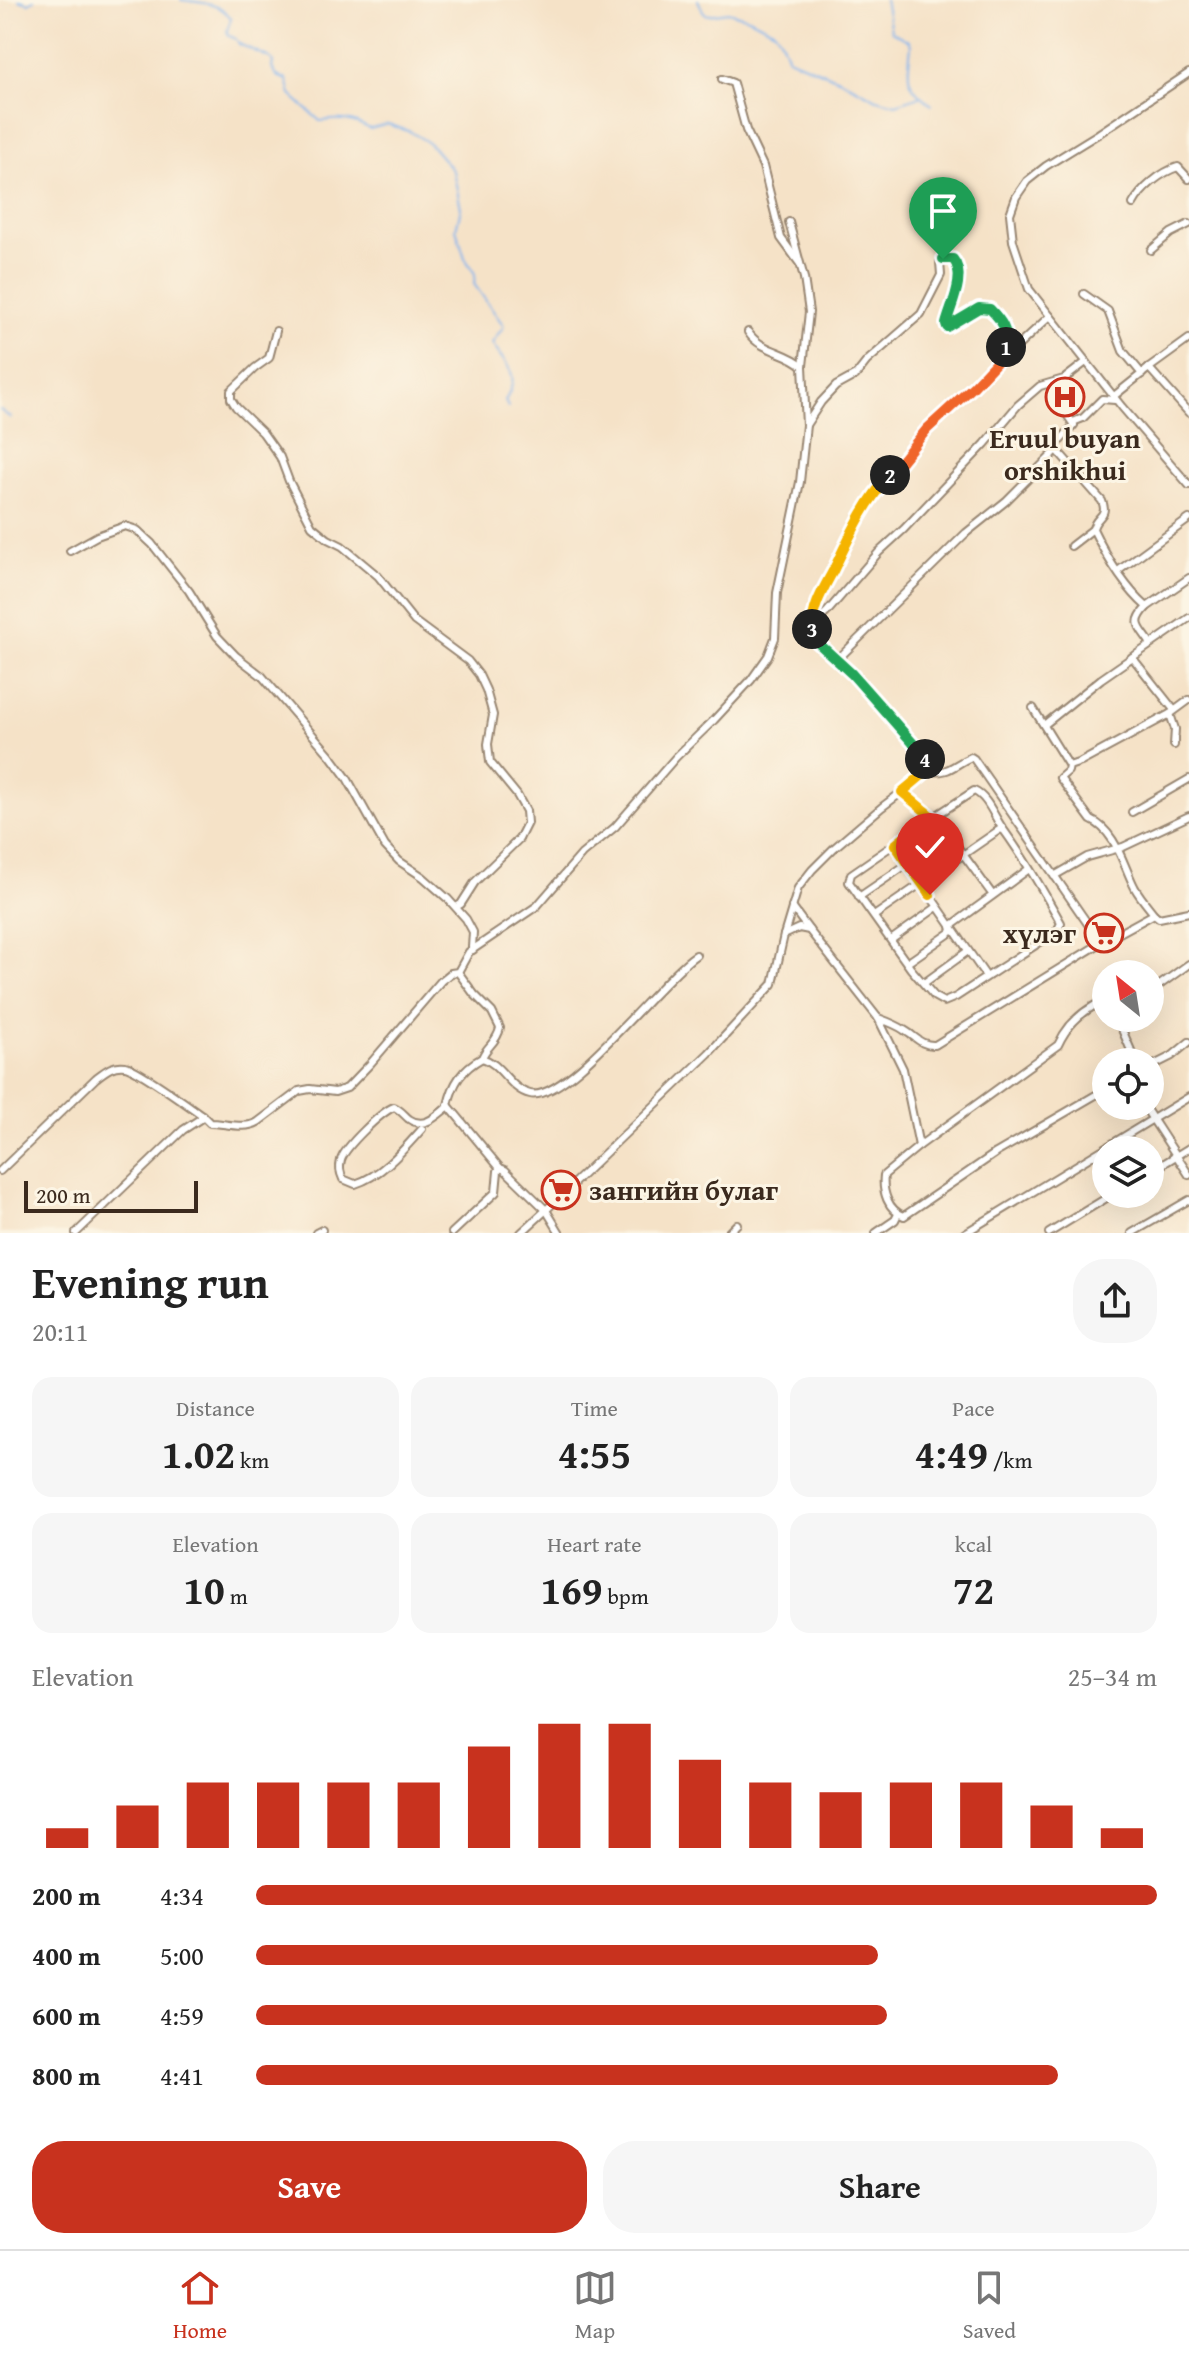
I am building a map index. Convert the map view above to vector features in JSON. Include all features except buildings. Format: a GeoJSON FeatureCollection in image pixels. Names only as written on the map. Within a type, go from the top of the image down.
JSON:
{"type":"FeatureCollection","features":[{"type":"Feature","properties":{"kind":"street"},"geometry":{"type":"LineString","coordinates":[[1189,73],[1046,166],[1027,181],[1016,197],[1010,214],[1013,241],[1029,289],[1189,485]]}},
{"type":"Feature","properties":{"kind":"street"},"geometry":{"type":"LineString","coordinates":[[722,79],[733,83],[746,130],[763,166],[781,238],[800,264]]}},
{"type":"Feature","properties":{"kind":"street"},"geometry":{"type":"LineString","coordinates":[[1133,204],[1148,185],[1172,168],[1178,167],[1189,179]]}},
{"type":"Feature","properties":{"kind":"street"},"geometry":{"type":"LineString","coordinates":[[458,972],[469,952],[537,906],[576,860],[610,832],[676,757],[751,680],[768,656],[775,638],[777,593],[800,482],[806,425],[803,366],[809,312],[789,222]]}},
{"type":"Feature","properties":{"kind":"street"},"geometry":{"type":"LineString","coordinates":[[1151,250],[1171,233],[1189,224]]}},
{"type":"Feature","properties":{"kind":"street"},"geometry":{"type":"LineString","coordinates":[[806,425],[836,386],[856,375],[867,361],[921,314],[941,275],[942,261],[953,259],[959,270],[959,278],[947,327],[979,308],[990,309],[1004,326],[1007,340],[1005,353],[927,429],[874,494],[848,538],[816,604],[811,634],[919,750],[927,771]]}},
{"type":"Feature","properties":{"kind":"street"},"geometry":{"type":"LineString","coordinates":[[1084,294],[1108,311],[1123,351],[1142,374]]}},
{"type":"Feature","properties":{"kind":"street"},"geometry":{"type":"LineString","coordinates":[[897,466],[1050,316]]}},
{"type":"Feature","properties":{"kind":"street"},"geometry":{"type":"LineString","coordinates":[[276,331],[269,358],[231,391],[231,399],[263,433],[280,457],[312,526],[378,576],[414,621],[474,667],[492,708],[488,751],[490,762],[508,782],[526,811],[527,823],[519,839],[475,882],[456,907]]}},
{"type":"Feature","properties":{"kind":"street"},"geometry":{"type":"LineString","coordinates":[[748,332],[758,344],[803,366]]}},
{"type":"Feature","properties":{"kind":"street"},"geometry":{"type":"LineString","coordinates":[[1116,399],[1149,368],[1189,339]]}},
{"type":"Feature","properties":{"kind":"street"},"geometry":{"type":"LineString","coordinates":[[812,626],[879,552],[985,444],[1018,405],[1040,386],[1057,383],[1086,362]]}},
{"type":"Feature","properties":{"kind":"street"},"geometry":{"type":"LineString","coordinates":[[1149,368],[1189,413]]}},
{"type":"Feature","properties":{"kind":"street"},"geometry":{"type":"LineString","coordinates":[[837,660],[966,533],[1006,501],[1057,450],[1058,443],[1074,425],[1054,396],[1057,383]]}},
{"type":"Feature","properties":{"kind":"street"},"geometry":{"type":"LineString","coordinates":[[1073,422],[1083,418],[1102,399],[1116,399]]}},
{"type":"Feature","properties":{"kind":"street"},"geometry":{"type":"LineString","coordinates":[[1057,450],[1102,501],[1103,514],[1094,523],[1093,529],[1135,596],[1147,607]]}},
{"type":"Feature","properties":{"kind":"street"},"geometry":{"type":"LineString","coordinates":[[1118,571],[1189,519]]}},
{"type":"Feature","properties":{"kind":"street"},"geometry":{"type":"LineString","coordinates":[[70,551],[112,529],[125,526],[137,530],[173,569],[217,636],[262,676],[322,745],[347,778],[385,846],[399,861],[423,877],[466,919],[473,932],[473,950]]}},
{"type":"Feature","properties":{"kind":"street"},"geometry":{"type":"LineString","coordinates":[[1071,546],[1093,529]]}},
{"type":"Feature","properties":{"kind":"street"},"geometry":{"type":"LineString","coordinates":[[1151,644],[1137,618],[1147,607],[1189,578]]}},
{"type":"Feature","properties":{"kind":"street"},"geometry":{"type":"LineString","coordinates":[[1044,725],[1132,657],[1189,618]]}},
{"type":"Feature","properties":{"kind":"street"},"geometry":{"type":"LineString","coordinates":[[1132,657],[1172,712],[1174,745]]}},
{"type":"Feature","properties":{"kind":"street"},"geometry":{"type":"LineString","coordinates":[[1069,766],[1189,700]]}},
{"type":"Feature","properties":{"kind":"street"},"geometry":{"type":"LineString","coordinates":[[1033,708],[1069,766]]}},
{"type":"Feature","properties":{"kind":"street"},"geometry":{"type":"LineString","coordinates":[[521,1233],[709,1053],[773,984],[798,888],[812,870],[873,814],[927,771],[946,772],[960,762],[971,757],[974,759],[1101,943]]}},
{"type":"Feature","properties":{"kind":"street"},"geometry":{"type":"LineString","coordinates":[[1069,766],[1060,778],[1062,782],[1091,820],[1098,823],[1118,847],[1136,889],[1154,914],[1159,918],[1189,912]]}},
{"type":"Feature","properties":{"kind":"street"},"geometry":{"type":"LineString","coordinates":[[1132,812],[1189,779]]}},
{"type":"Feature","properties":{"kind":"street"},"geometry":{"type":"LineString","coordinates":[[974,791],[979,792],[1013,840],[1061,923],[1059,929],[944,1002],[939,1001],[907,963],[849,882],[851,874],[931,816],[974,791]]}},
{"type":"Feature","properties":{"kind":"street"},"geometry":{"type":"LineString","coordinates":[[902,792],[931,816],[992,894]]}},
{"type":"Feature","properties":{"kind":"street"},"geometry":{"type":"LineString","coordinates":[[1054,876],[1087,857],[1189,816]]}},
{"type":"Feature","properties":{"kind":"street"},"geometry":{"type":"LineString","coordinates":[[874,916],[1002,828]]}},
{"type":"Feature","properties":{"kind":"street"},"geometry":{"type":"LineString","coordinates":[[859,897],[948,836]]}},
{"type":"Feature","properties":{"kind":"street"},"geometry":{"type":"LineString","coordinates":[[895,845],[986,976]]}},
{"type":"Feature","properties":{"kind":"street"},"geometry":{"type":"LineString","coordinates":[[907,963],[950,933],[951,926],[992,894],[1029,869]]}},
{"type":"Feature","properties":{"kind":"street"},"geometry":{"type":"LineString","coordinates":[[791,907],[878,1018],[903,1069],[919,1146]]}},
{"type":"Feature","properties":{"kind":"street"},"geometry":{"type":"LineString","coordinates":[[891,940],[937,907]]}},
{"type":"Feature","properties":{"kind":"street"},"geometry":{"type":"LineString","coordinates":[[878,1018],[928,1046],[935,1045],[1154,914]]}},
{"type":"Feature","properties":{"kind":"street"},"geometry":{"type":"LineString","coordinates":[[784,935],[799,928],[809,930]]}},
{"type":"Feature","properties":{"kind":"street"},"geometry":{"type":"LineString","coordinates":[[924,983],[968,951]]}},
{"type":"Feature","properties":{"kind":"street"},"geometry":{"type":"LineString","coordinates":[[482,1058],[491,1061],[508,1081],[520,1089],[532,1095],[545,1092],[592,1059],[696,955]]}},
{"type":"Feature","properties":{"kind":"street"},"geometry":{"type":"LineString","coordinates":[[1164,982],[1189,964]]}},
{"type":"Feature","properties":{"kind":"street"},"geometry":{"type":"LineString","coordinates":[[458,972],[500,1025],[498,1038],[450,1090],[449,1106],[500,1168],[546,1210],[560,1233]]}},
{"type":"Feature","properties":{"kind":"street"},"geometry":{"type":"LineString","coordinates":[[0,1171],[96,1078],[116,1066],[134,1068],[210,1123],[251,1126],[299,1091],[335,1092],[347,1088],[441,981],[458,972]]}},
{"type":"Feature","properties":{"kind":"street"},"geometry":{"type":"LineString","coordinates":[[1092,1009],[1075,1019],[1058,1045],[884,1175],[886,1198],[898,1214],[904,1216],[1007,1145],[1092,1097]]}},
{"type":"Feature","properties":{"kind":"street"},"geometry":{"type":"LineString","coordinates":[[1164,1060],[1189,1042]]}},
{"type":"Feature","properties":{"kind":"street"},"geometry":{"type":"LineString","coordinates":[[1164,1112],[1189,1097]]}},
{"type":"Feature","properties":{"kind":"street"},"geometry":{"type":"LineString","coordinates":[[422,1129],[372,1177],[355,1184],[343,1179],[340,1168],[342,1157],[360,1134],[385,1111],[394,1107],[414,1123],[421,1124],[449,1106]]}},
{"type":"Feature","properties":{"kind":"street"},"geometry":{"type":"LineString","coordinates":[[76,1233],[202,1115]]}},
{"type":"Feature","properties":{"kind":"street"},"geometry":{"type":"LineString","coordinates":[[965,1233],[1150,1120]]}},
{"type":"Feature","properties":{"kind":"street"},"geometry":{"type":"LineString","coordinates":[[1153,1120],[1189,1175]]}},
{"type":"Feature","properties":{"kind":"street"},"geometry":{"type":"LineString","coordinates":[[1164,1163],[1189,1148]]}},
{"type":"Feature","properties":{"kind":"street"},"geometry":{"type":"LineString","coordinates":[[452,1233],[496,1192],[500,1168]]}},
{"type":"Feature","properties":{"kind":"street"},"geometry":{"type":"LineString","coordinates":[[1132,1233],[1189,1200]]}},
{"type":"Feature","properties":{"kind":"street"},"geometry":{"type":"LineString","coordinates":[[1049,1233],[1092,1207]]}},
{"type":"Feature","properties":{"kind":"street"},"geometry":{"type":"LineString","coordinates":[[876,1233],[895,1220],[898,1214]]}},
{"type":"Feature","properties":{"kind":"street"},"geometry":{"type":"LineString","coordinates":[[728,1233],[737,1224]]}},
{"type":"Feature","properties":{"kind":"waterway"},"geometry":{"type":"LineString","coordinates":[[19,0],[29,3],[34,0]]}},
{"type":"Feature","properties":{"kind":"waterway"},"geometry":{"type":"LineString","coordinates":[[181,0],[208,4],[226,13],[231,18],[228,35],[239,44],[270,58],[277,76],[287,80],[291,95],[320,121],[346,120],[370,129],[388,124],[411,132],[429,143],[453,171],[461,208],[456,229],[465,258],[475,274],[474,284],[504,326],[492,343],[512,377],[505,401],[508,407]]}},
{"type":"Feature","properties":{"kind":"waterway"},"geometry":{"type":"LineString","coordinates":[[698,0],[707,15],[728,12],[775,31],[788,58],[877,99],[896,104],[920,96]]}},
{"type":"Feature","properties":{"kind":"waterway"},"geometry":{"type":"LineString","coordinates":[[885,0],[891,31],[911,45],[909,73],[912,85],[932,105]]}},
{"type":"Feature","properties":{"kind":"waterway"},"geometry":{"type":"LineString","coordinates":[[0,410],[11,418]]}},
{"type":"Feature","properties":{"kind":"place","name":"Eruul buyan orshikhui"},"geometry":{"type":"Point","coordinates":[1065,397]}},
{"type":"Feature","properties":{"kind":"place","name":"хүлэг"},"geometry":{"type":"Point","coordinates":[1104,933]}},
{"type":"Feature","properties":{"kind":"place","name":"зангийн булаг"},"geometry":{"type":"Point","coordinates":[561,1190]}},
{"type":"Feature","properties":{"kind":"route"},"geometry":{"type":"LineString","coordinates":[[930,895],[895,845],[931,816],[902,792],[927,771],[926,762],[889,715],[811,634],[816,604],[848,538],[874,494],[927,429],[1005,353],[1007,340],[1004,326],[990,309],[979,308],[947,327],[959,270],[953,259],[943,259]]}}]}
